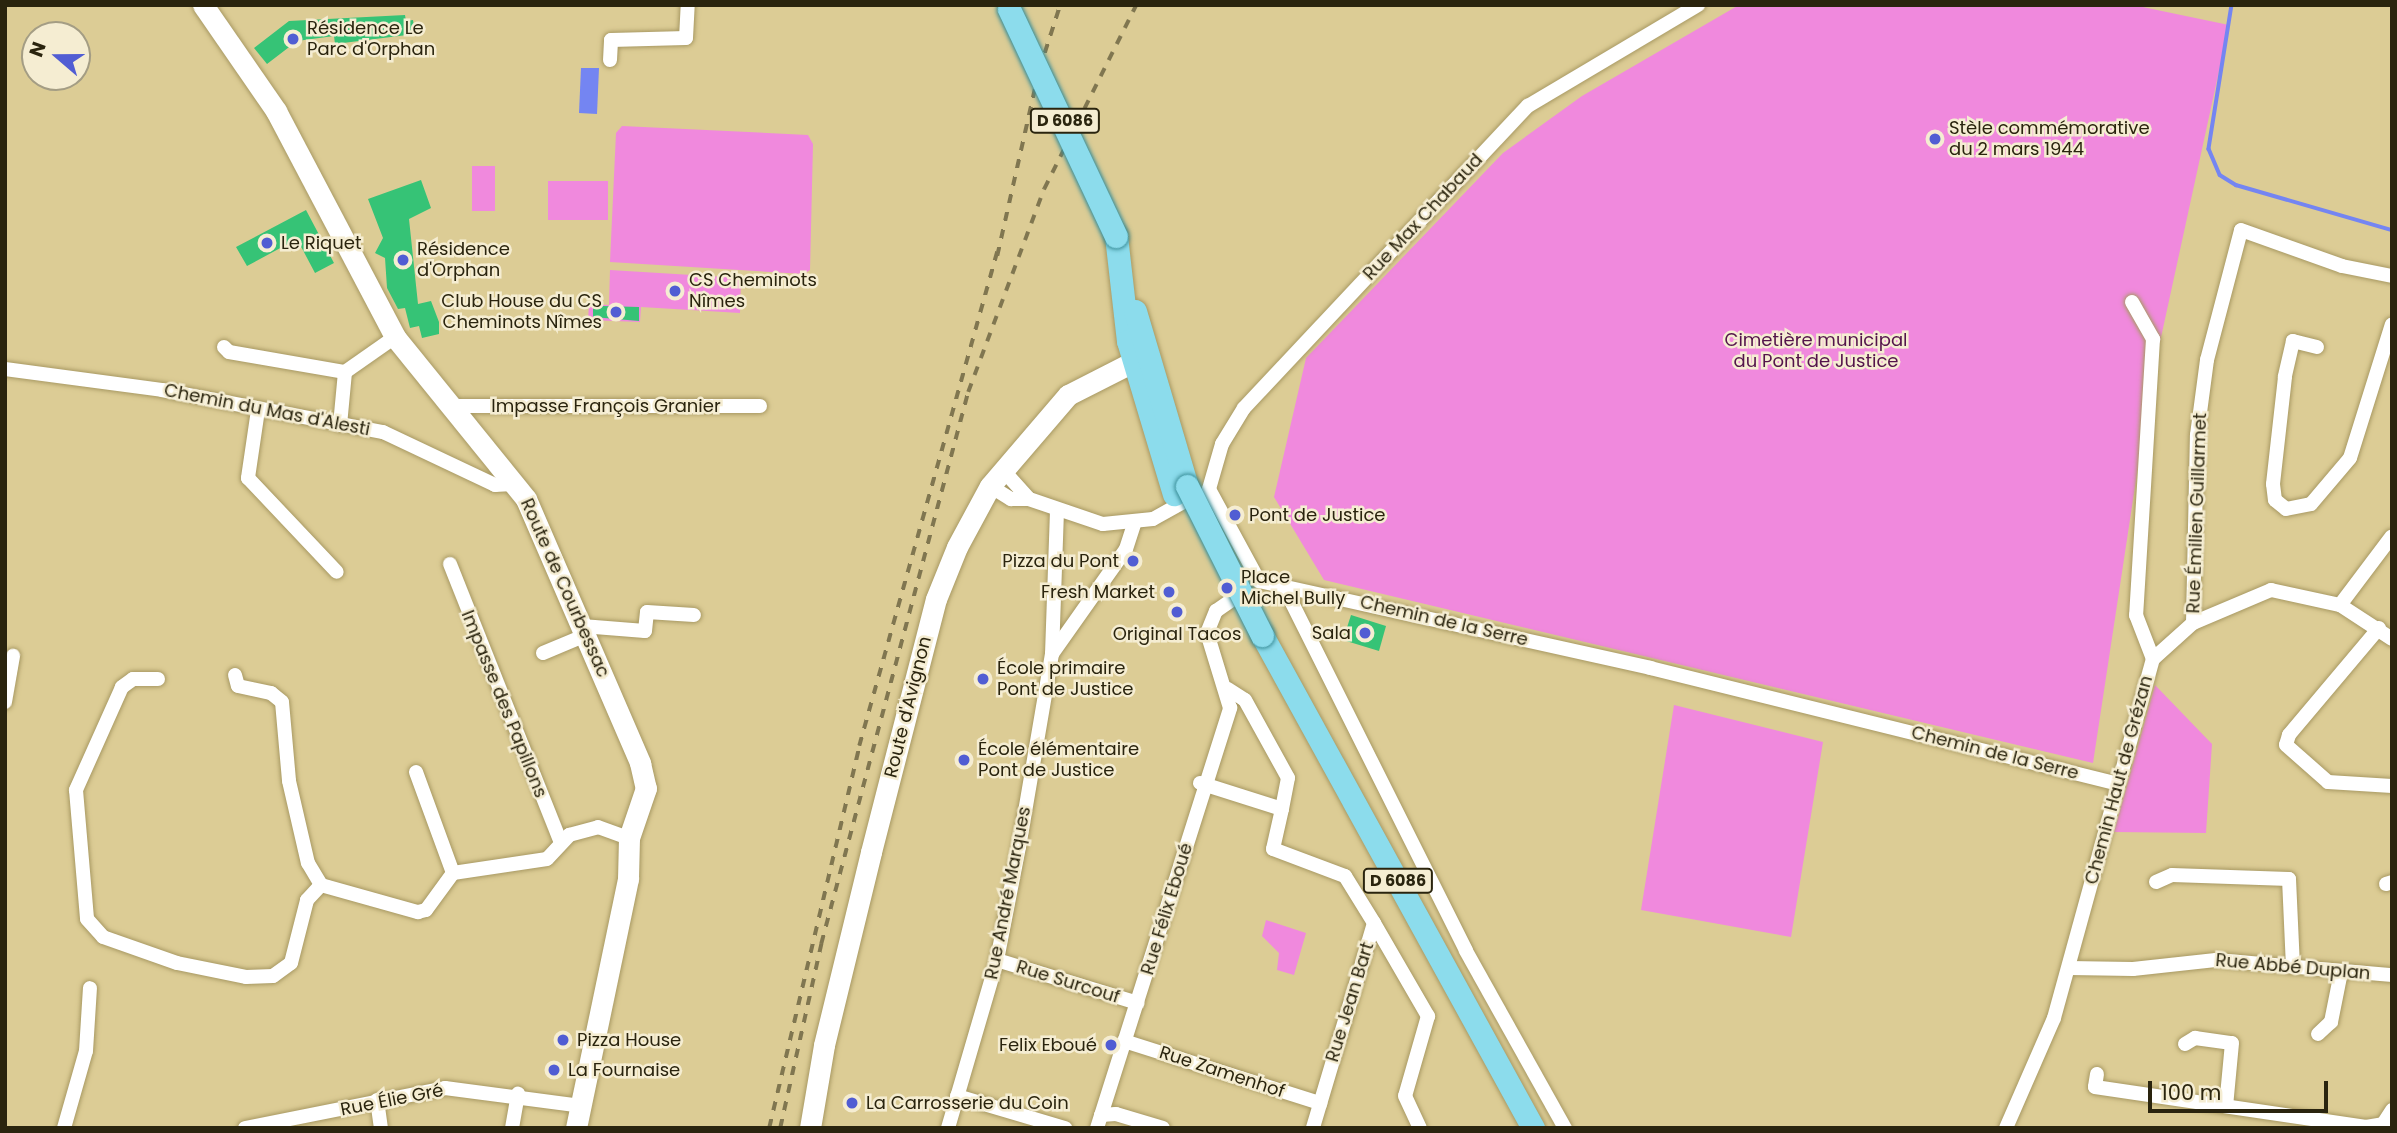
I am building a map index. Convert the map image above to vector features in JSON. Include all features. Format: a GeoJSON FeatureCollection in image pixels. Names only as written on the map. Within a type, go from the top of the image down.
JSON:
{"type":"FeatureCollection","features":[{"type":"Feature","properties":{"kind":"main road","name":"D 6086"},"geometry":{"type":"LineString","coordinates":[[1008,6],[1116,236],[1140,354],[1190,489],[1256,638],[1518,1128]]}},
{"type":"Feature","properties":{"kind":"main road","name":"D 6086"},"geometry":{"type":"LineString","coordinates":[[1256,638],[1533,1128]]}},
{"type":"Feature","properties":{"kind":"main road"},"geometry":{"type":"LineString","coordinates":[[1500,1066],[1550,1128]]}},
{"type":"Feature","properties":{"kind":"street","name":"Route de Courbessac"},"geometry":{"type":"LineString","coordinates":[[203,5],[265,92],[395,337],[517,484],[584,631],[646,788],[629,838],[628,879],[576,1128]]}},
{"type":"Feature","properties":{"kind":"street"},"geometry":{"type":"LineString","coordinates":[[610,60],[611,40],[686,38],[688,5]]}},
{"type":"Feature","properties":{"kind":"street","name":"Rue Max Chabaud"},"geometry":{"type":"LineString","coordinates":[[1190,489],[1244,408],[1528,106],[1698,5]]}},
{"type":"Feature","properties":{"kind":"street","name":"Rue Émilien Guillarmet"},"geometry":{"type":"LineString","coordinates":[[2193,623],[2197,435],[2207,360],[2241,230],[2342,266],[2392,276]]}},
{"type":"Feature","properties":{"kind":"street","name":"Chemin Haut de Grézan"},"geometry":{"type":"LineString","coordinates":[[2006,1128],[2069,968],[2153,659],[2136,615],[2153,340],[2132,302]]}},
{"type":"Feature","properties":{"kind":"street"},"geometry":{"type":"LineString","coordinates":[[2317,347],[2293,341],[2285,377],[2273,484],[2275,500],[2286,509],[2311,504],[2350,458],[2392,324]]}},
{"type":"Feature","properties":{"kind":"street"},"geometry":{"type":"LineString","coordinates":[[224,347],[229,352],[345,372],[395,337]]}},
{"type":"Feature","properties":{"kind":"street","name":"Route d'Avignon"},"geometry":{"type":"LineString","coordinates":[[810,1128],[824,1045],[936,599],[960,539],[997,478],[1068,395],[1140,354]]}},
{"type":"Feature","properties":{"kind":"street","name":"Chemin du Mas d'Alesti"},"geometry":{"type":"LineString","coordinates":[[5,369],[137,386],[383,432],[495,485],[517,484]]}},
{"type":"Feature","properties":{"kind":"street"},"geometry":{"type":"LineString","coordinates":[[340,425],[345,372]]}},
{"type":"Feature","properties":{"kind":"street","name":"Impasse François Granier"},"geometry":{"type":"LineString","coordinates":[[452,406],[760,406]]}},
{"type":"Feature","properties":{"kind":"street"},"geometry":{"type":"LineString","coordinates":[[258,410],[248,478],[337,572]]}},
{"type":"Feature","properties":{"kind":"street"},"geometry":{"type":"LineString","coordinates":[[997,478],[1011,499],[1029,499]]}},
{"type":"Feature","properties":{"kind":"street"},"geometry":{"type":"LineString","coordinates":[[997,478],[1029,499],[1103,524],[1134,524],[1190,489],[1259,581],[1216,611],[1208,633],[1228,689],[1245,700],[1288,778],[1282,809],[1203,783]]}},
{"type":"Feature","properties":{"kind":"street"},"geometry":{"type":"LineString","coordinates":[[1052,654],[1057,510]]}},
{"type":"Feature","properties":{"kind":"street"},"geometry":{"type":"LineString","coordinates":[[1052,654],[1126,549],[1134,524]]}},
{"type":"Feature","properties":{"kind":"street"},"geometry":{"type":"LineString","coordinates":[[2340,605],[2392,536]]}},
{"type":"Feature","properties":{"kind":"street","name":"Impasse des Papillons"},"geometry":{"type":"LineString","coordinates":[[450,564],[561,843]]}},
{"type":"Feature","properties":{"kind":"street","name":"Chemin de la Serre"},"geometry":{"type":"LineString","coordinates":[[1259,581],[2118,784]]}},
{"type":"Feature","properties":{"kind":"street"},"geometry":{"type":"LineString","coordinates":[[1283,585],[1465,951],[1565,1128]]}},
{"type":"Feature","properties":{"kind":"street"},"geometry":{"type":"LineString","coordinates":[[2153,659],[2193,623],[2271,590],[2340,605],[2392,639]]}},
{"type":"Feature","properties":{"kind":"street"},"geometry":{"type":"LineString","coordinates":[[543,653],[584,631],[645,631],[647,612],[694,615]]}},
{"type":"Feature","properties":{"kind":"street"},"geometry":{"type":"LineString","coordinates":[[1054,617],[1072,622]]}},
{"type":"Feature","properties":{"kind":"street"},"geometry":{"type":"LineString","coordinates":[[2379,628],[2289,734],[2286,745],[2328,782],[2392,786]]}},
{"type":"Feature","properties":{"kind":"street","name":"Rue André Marques"},"geometry":{"type":"LineString","coordinates":[[948,1128],[997,960],[1052,654]]}},
{"type":"Feature","properties":{"kind":"street"},"geometry":{"type":"LineString","coordinates":[[5,702],[13,656]]}},
{"type":"Feature","properties":{"kind":"street"},"geometry":{"type":"LineString","coordinates":[[235,675],[238,687],[271,693],[282,702],[289,781],[307,863],[321,885],[418,912],[425,911],[453,873],[547,859],[561,843],[598,827],[629,838]]}},
{"type":"Feature","properties":{"kind":"street"},"geometry":{"type":"LineString","coordinates":[[158,680],[133,679],[122,687],[76,790],[87,919],[93,929],[177,963],[246,977],[273,976],[290,963],[307,900],[321,885]]}},
{"type":"Feature","properties":{"kind":"street","name":"Rue Félix Eboué"},"geometry":{"type":"LineString","coordinates":[[1099,1121],[1138,1003],[1203,783],[1230,708],[1228,689]]}},
{"type":"Feature","properties":{"kind":"street"},"geometry":{"type":"LineString","coordinates":[[416,772],[453,873]]}},
{"type":"Feature","properties":{"kind":"street","name":"Rue Jean Bart"},"geometry":{"type":"LineString","coordinates":[[1282,809],[1273,849],[1345,876],[1374,923],[1313,1128]]}},
{"type":"Feature","properties":{"kind":"street"},"geometry":{"type":"LineString","coordinates":[[2156,882],[2172,875],[2289,879],[2293,967]]}},
{"type":"Feature","properties":{"kind":"street"},"geometry":{"type":"LineString","coordinates":[[1374,923],[1428,1016],[1405,1096],[1420,1128]]}},
{"type":"Feature","properties":{"kind":"street","name":"Rue Surcouf"},"geometry":{"type":"LineString","coordinates":[[997,960],[1138,1003]]}},
{"type":"Feature","properties":{"kind":"street","name":"Rue Abbé Duplan"},"geometry":{"type":"LineString","coordinates":[[2069,968],[2133,969],[2216,960],[2392,975]]}},
{"type":"Feature","properties":{"kind":"street"},"geometry":{"type":"LineString","coordinates":[[2318,1034],[2331,1022],[2341,972]]}},
{"type":"Feature","properties":{"kind":"street"},"geometry":{"type":"LineString","coordinates":[[64,1128],[86,1051],[90,988]]}},
{"type":"Feature","properties":{"kind":"street"},"geometry":{"type":"LineString","coordinates":[[2185,1044],[2195,1038],[2232,1043],[2226,1106]]}},
{"type":"Feature","properties":{"kind":"street","name":"Rue Zamenhof"},"geometry":{"type":"LineString","coordinates":[[1125,1042],[1320,1103]]}},
{"type":"Feature","properties":{"kind":"street"},"geometry":{"type":"LineString","coordinates":[[2097,1074],[2095,1087],[2366,1127],[2383,1124],[2392,1110]]}},
{"type":"Feature","properties":{"kind":"street","name":"Rue Élie Gré"},"geometry":{"type":"LineString","coordinates":[[245,1128],[445,1088],[518,1094],[581,1106]]}},
{"type":"Feature","properties":{"kind":"street"},"geometry":{"type":"LineString","coordinates":[[512,1128],[518,1094]]}},
{"type":"Feature","properties":{"kind":"street"},"geometry":{"type":"LineString","coordinates":[[957,1096],[1065,1128]]}},
{"type":"Feature","properties":{"kind":"street"},"geometry":{"type":"LineString","coordinates":[[377,1100],[381,1128]]}},
{"type":"Feature","properties":{"kind":"street"},"geometry":{"type":"LineString","coordinates":[[1099,1121],[1116,1114],[1163,1128]]}},
{"type":"Feature","properties":{"kind":"green space","name":"Cimetière municipal du Pont de Justice"},"geometry":{"type":"Polygon","coordinates":[[[1739,5],[2133,5],[2229,25],[2150,388],[2093,763],[1324,580],[1274,497],[1306,358],[1503,153],[1582,96],[1739,5]]]}},
{"type":"Feature","properties":{"kind":"green space"},"geometry":{"type":"Polygon","coordinates":[[[622,126],[808,135],[813,144],[810,270],[804,274],[610,262],[616,133],[622,126]]]}},
{"type":"Feature","properties":{"kind":"green space"},"geometry":{"type":"Polygon","coordinates":[[[472,166],[495,166],[495,211],[472,211],[472,166]]]}},
{"type":"Feature","properties":{"kind":"green space"},"geometry":{"type":"Polygon","coordinates":[[[548,181],[608,181],[608,220],[548,220],[548,181]]]}},
{"type":"Feature","properties":{"kind":"green space","name":"CS Cheminots Nîmes"},"geometry":{"type":"Polygon","coordinates":[[[610,270],[741,278],[740,313],[641,307],[640,322],[588,320],[589,304],[609,305],[610,270]]]}},
{"type":"Feature","properties":{"kind":"green space"},"geometry":{"type":"Polygon","coordinates":[[[2155,685],[2212,744],[2206,833],[2114,832],[2155,685]]]}},
{"type":"Feature","properties":{"kind":"green space"},"geometry":{"type":"Polygon","coordinates":[[[1674,705],[1823,742],[1791,937],[1641,910],[1674,705]]]}},
{"type":"Feature","properties":{"kind":"green space"},"geometry":{"type":"Polygon","coordinates":[[[1266,920],[1306,933],[1294,975],[1277,970],[1279,953],[1262,936],[1266,920]]]}},
{"type":"Feature","properties":{"kind":"water"},"geometry":{"type":"Polygon","coordinates":[[[581,68],[599,68],[597,114],[579,113],[581,68]]]}},
{"type":"Feature","properties":{"kind":"building","name":"Résidence Le Parc d'Orphan"},"geometry":{"type":"Polygon","coordinates":[[[405,15],[406,21],[413,20],[415,34],[335,44],[334,36],[297,41],[267,64],[254,48],[289,21],[405,15]]]}},
{"type":"Feature","properties":{"kind":"building","name":"Résidence d'Orphan"},"geometry":{"type":"Polygon","coordinates":[[[421,180],[431,208],[409,219],[418,304],[431,301],[439,322],[439,334],[422,338],[419,326],[410,328],[405,308],[398,309],[387,288],[385,258],[375,253],[383,238],[368,199],[421,180]]]}},
{"type":"Feature","properties":{"kind":"building","name":"Le Riquet"},"geometry":{"type":"Polygon","coordinates":[[[306,210],[334,263],[315,273],[297,239],[247,266],[236,247],[306,210]]]}},
{"type":"Feature","properties":{"kind":"building","name":"Club House du CS Cheminots Nîmes"},"geometry":{"type":"Polygon","coordinates":[[[639,307],[639,321],[593,317],[593,308],[639,307]]]}},
{"type":"Feature","properties":{"kind":"building","name":"Sala"},"geometry":{"type":"Polygon","coordinates":[[[1351,615],[1386,626],[1379,651],[1343,640],[1351,615]]]}},
{"type":"Feature","properties":{"kind":"waterway"},"geometry":{"type":"LineString","coordinates":[[2232,5],[2209,149],[2220,175],[2236,185],[2392,230]]}},
{"type":"Feature","properties":{"kind":"railway"},"geometry":{"type":"LineString","coordinates":[[997,256],[1039,70],[1060,5]]}},
{"type":"Feature","properties":{"kind":"railway"},"geometry":{"type":"LineString","coordinates":[[780,1128],[821,944],[968,392],[1044,189],[1136,5]]}},
{"type":"Feature","properties":{"kind":"railway"},"geometry":{"type":"LineString","coordinates":[[769,1128],[859,746],[998,248]]}},
{"type":"Feature","properties":{"kind":"place","name":"Résidence Le Parc d'Orphan"},"geometry":{"type":"Point","coordinates":[293,39]}},
{"type":"Feature","properties":{"kind":"place","name":"Stèle commémorative du 2 mars 1944"},"geometry":{"type":"Point","coordinates":[1935,139]}},
{"type":"Feature","properties":{"kind":"place","name":"Le Riquet"},"geometry":{"type":"Point","coordinates":[267,243]}},
{"type":"Feature","properties":{"kind":"place","name":"Résidence d'Orphan"},"geometry":{"type":"Point","coordinates":[403,260]}},
{"type":"Feature","properties":{"kind":"place","name":"CS Cheminots Nîmes"},"geometry":{"type":"Point","coordinates":[675,291]}},
{"type":"Feature","properties":{"kind":"place","name":"Club House du CS Cheminots Nîmes"},"geometry":{"type":"Point","coordinates":[616,312]}},
{"type":"Feature","properties":{"kind":"place","name":"Pont de Justice"},"geometry":{"type":"Point","coordinates":[1235,515]}},
{"type":"Feature","properties":{"kind":"place","name":"Pizza du Pont"},"geometry":{"type":"Point","coordinates":[1133,561]}},
{"type":"Feature","properties":{"kind":"place","name":"Place Michel Bully"},"geometry":{"type":"Point","coordinates":[1227,588]}},
{"type":"Feature","properties":{"kind":"place","name":"Fresh Market"},"geometry":{"type":"Point","coordinates":[1169,592]}},
{"type":"Feature","properties":{"kind":"place","name":"Original Tacos"},"geometry":{"type":"Point","coordinates":[1177,612]}},
{"type":"Feature","properties":{"kind":"place","name":"Sala"},"geometry":{"type":"Point","coordinates":[1365,633]}},
{"type":"Feature","properties":{"kind":"place","name":"École primaire Pont de Justice"},"geometry":{"type":"Point","coordinates":[983,679]}},
{"type":"Feature","properties":{"kind":"place","name":"École élémentaire Pont de Justice"},"geometry":{"type":"Point","coordinates":[964,760]}},
{"type":"Feature","properties":{"kind":"place","name":"Pizza House"},"geometry":{"type":"Point","coordinates":[563,1040]}},
{"type":"Feature","properties":{"kind":"place","name":"Felix Eboué"},"geometry":{"type":"Point","coordinates":[1111,1045]}},
{"type":"Feature","properties":{"kind":"place","name":"La Fournaise"},"geometry":{"type":"Point","coordinates":[554,1070]}},
{"type":"Feature","properties":{"kind":"place","name":"La Carrosserie du Coin"},"geometry":{"type":"Point","coordinates":[852,1103]}}]}
